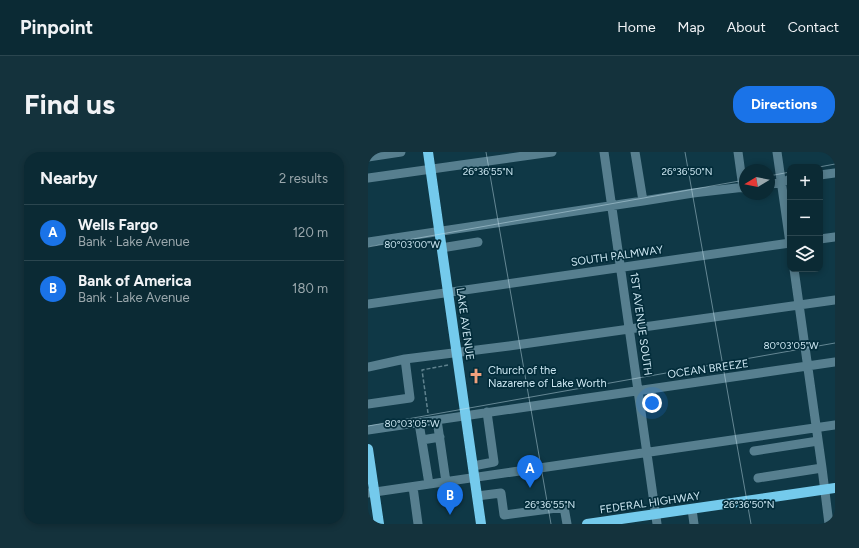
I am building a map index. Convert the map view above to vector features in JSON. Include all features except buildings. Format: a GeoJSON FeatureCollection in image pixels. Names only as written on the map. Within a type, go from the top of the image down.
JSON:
{"type":"FeatureCollection","features":[{"type":"Feature","properties":{"kind":"main road","name":"LAKE AVENUE"},"geometry":{"type":"LineString","coordinates":[[428,152],[481,524]]}},
{"type":"Feature","properties":{"kind":"main road"},"geometry":{"type":"LineString","coordinates":[[368,449],[372,507],[379,524]]}},
{"type":"Feature","properties":{"kind":"main road","name":"FEDERAL HIGHWAY"},"geometry":{"type":"LineString","coordinates":[[587,524],[656,519],[692,509],[835,488]]}},
{"type":"Feature","properties":{"kind":"street"},"geometry":{"type":"LineString","coordinates":[[368,157],[401,152]]}},
{"type":"Feature","properties":{"kind":"street"},"geometry":{"type":"LineString","coordinates":[[368,178],[552,152]]}},
{"type":"Feature","properties":{"kind":"street","name":"1ST AVENUE SOUTH"},"geometry":{"type":"LineString","coordinates":[[604,152],[656,519]]}},
{"type":"Feature","properties":{"kind":"street"},"geometry":{"type":"LineString","coordinates":[[635,152],[643,201]]}},
{"type":"Feature","properties":{"kind":"street"},"geometry":{"type":"LineString","coordinates":[[738,152],[740,164]]}},
{"type":"Feature","properties":{"kind":"street"},"geometry":{"type":"LineString","coordinates":[[777,152],[786,181],[790,236]]}},
{"type":"Feature","properties":{"kind":"street"},"geometry":{"type":"LineString","coordinates":[[823,175],[835,173]]}},
{"type":"Feature","properties":{"kind":"street"},"geometry":{"type":"LineString","coordinates":[[775,183],[786,181]]}},
{"type":"Feature","properties":{"kind":"street"},"geometry":{"type":"LineString","coordinates":[[368,242],[693,193],[739,188]]}},
{"type":"Feature","properties":{"kind":"street"},"geometry":{"type":"LineString","coordinates":[[823,239],[835,237]]}},
{"type":"Feature","properties":{"kind":"street"},"geometry":{"type":"LineString","coordinates":[[441,248],[478,242]]}},
{"type":"Feature","properties":{"kind":"street","name":"SOUTH PALMWAY"},"geometry":{"type":"LineString","coordinates":[[368,304],[787,243]]}},
{"type":"Feature","properties":{"kind":"street"},"geometry":{"type":"LineString","coordinates":[[794,272],[829,524]]}},
{"type":"Feature","properties":{"kind":"street"},"geometry":{"type":"LineString","coordinates":[[368,367],[405,359],[835,300]]}},
{"type":"Feature","properties":{"kind":"street"},"geometry":{"type":"LineString","coordinates":[[368,404],[410,398],[405,359]]}},
{"type":"Feature","properties":{"kind":"street","name":"OCEAN BREEZE"},"geometry":{"type":"LineString","coordinates":[[368,430],[835,362]]}},
{"type":"Feature","properties":{"kind":"street"},"geometry":{"type":"LineString","coordinates":[[473,466],[494,462],[487,412]]}},
{"type":"Feature","properties":{"kind":"street"},"geometry":{"type":"LineString","coordinates":[[437,420],[446,482]]}},
{"type":"Feature","properties":{"kind":"street"},"geometry":{"type":"LineString","coordinates":[[418,423],[429,484]]}},
{"type":"Feature","properties":{"kind":"street"},"geometry":{"type":"LineString","coordinates":[[371,493],[647,454],[656,451],[835,425]]}},
{"type":"Feature","properties":{"kind":"street"},"geometry":{"type":"LineString","coordinates":[[422,440],[440,437]]}},
{"type":"Feature","properties":{"kind":"street"},"geometry":{"type":"LineString","coordinates":[[754,451],[818,441]]}},
{"type":"Feature","properties":{"kind":"street"},"geometry":{"type":"LineString","coordinates":[[758,478],[822,468]]}},
{"type":"Feature","properties":{"kind":"street"},"geometry":{"type":"LineString","coordinates":[[413,487],[418,524]]}},
{"type":"Feature","properties":{"kind":"street"},"geometry":{"type":"LineString","coordinates":[[477,496],[501,493],[504,515],[564,507],[567,524]]}},
{"type":"Feature","properties":{"kind":"street"},"geometry":{"type":"LineString","coordinates":[[692,509],[694,524]]}},
{"type":"Feature","properties":{"kind":"path"},"geometry":{"type":"LineString","coordinates":[[428,415],[422,370],[448,365]]}},
{"type":"Feature","properties":{"kind":"place","name":"Church of the Nazarene of Lake Worth"},"geometry":{"type":"Point","coordinates":[476,376]}},
{"type":"Feature","properties":{"kind":"place","name":"Wells Fargo"},"geometry":{"type":"Point","coordinates":[530,488]}},
{"type":"Feature","properties":{"kind":"place","name":"Bank of America"},"geometry":{"type":"Point","coordinates":[450,515]}}]}
